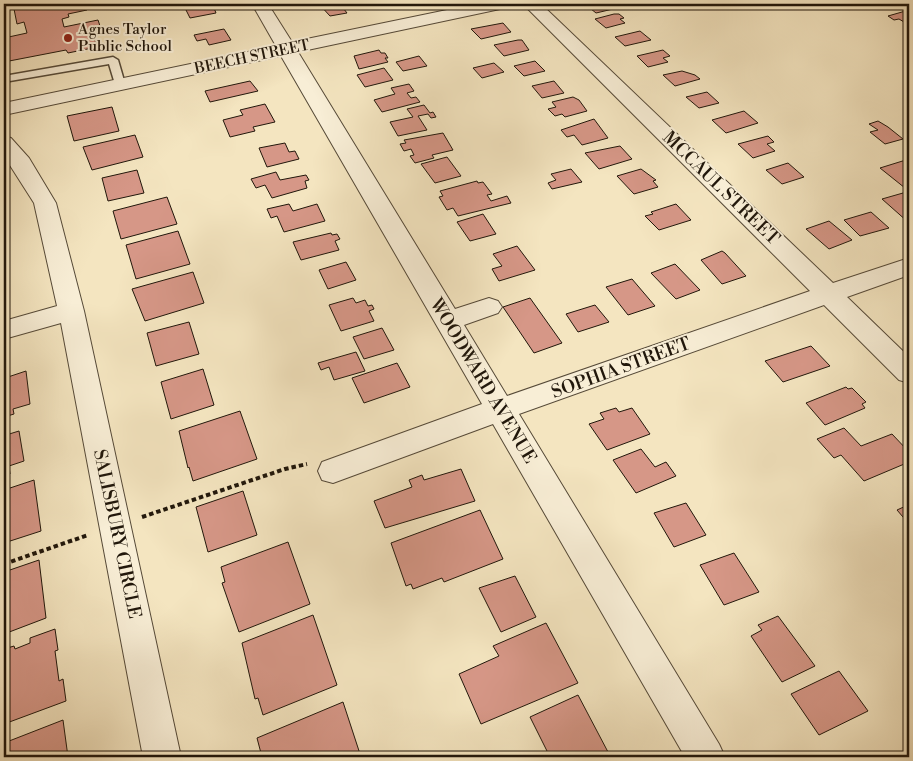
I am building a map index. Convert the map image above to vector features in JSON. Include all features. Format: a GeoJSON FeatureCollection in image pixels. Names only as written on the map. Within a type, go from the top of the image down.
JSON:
{"type":"FeatureCollection","features":[{"type":"Feature","properties":{"kind":"street","name":"WOODWARD AVENUE"},"geometry":{"type":"LineString","coordinates":[[260,4],[706,757]]}},
{"type":"Feature","properties":{"kind":"street","name":"BEECH STREET"},"geometry":{"type":"LineString","coordinates":[[4,109],[500,4]]}},
{"type":"Feature","properties":{"kind":"street","name":"MCCAUL STREET"},"geometry":{"type":"LineString","coordinates":[[531,4],[909,374]]}},
{"type":"Feature","properties":{"kind":"street","name":"SALISBURY CIRCLE"},"geometry":{"type":"LineString","coordinates":[[4,142],[21,163],[45,203],[72,311],[162,757]]}},
{"type":"Feature","properties":{"kind":"street","name":"SOPHIA STREET"},"geometry":{"type":"LineString","coordinates":[[333,471],[473,419],[501,411],[909,266]]}},
{"type":"Feature","properties":{"kind":"street"},"geometry":{"type":"LineString","coordinates":[[448,321],[489,307]]}},
{"type":"Feature","properties":{"kind":"street"},"geometry":{"type":"LineString","coordinates":[[4,330],[72,311]]}},
{"type":"Feature","properties":{"kind":"lane"},"geometry":{"type":"LineString","coordinates":[[4,79],[112,60],[120,84]]}},
{"type":"Feature","properties":{"kind":"path"},"geometry":{"type":"LineString","coordinates":[[4,564],[285,469],[315,463],[333,471]]}},
{"type":"Feature","properties":{"kind":"building"},"geometry":{"type":"Polygon","coordinates":[[[13,4],[65,4],[66,6],[85,4],[87,10],[68,14],[69,17],[62,19],[64,27],[98,20],[101,29],[92,30],[97,47],[68,53],[66,50],[4,62],[4,38],[27,33],[24,22],[17,24],[13,4]]]}},
{"type":"Feature","properties":{"kind":"building"},"geometry":{"type":"Polygon","coordinates":[[[205,4],[215,5],[216,13],[190,18],[185,8],[205,4]]]}},
{"type":"Feature","properties":{"kind":"building"},"geometry":{"type":"Polygon","coordinates":[[[319,4],[340,4],[347,13],[330,16],[319,4]]]}},
{"type":"Feature","properties":{"kind":"building"},"geometry":{"type":"Polygon","coordinates":[[[585,4],[606,4],[613,9],[596,13],[585,4]]]}},
{"type":"Feature","properties":{"kind":"building"},"geometry":{"type":"Polygon","coordinates":[[[909,10],[909,25],[899,19],[894,20],[888,16],[909,10]]]}},
{"type":"Feature","properties":{"kind":"building"},"geometry":{"type":"Polygon","coordinates":[[[619,14],[624,18],[620,19],[625,23],[606,28],[595,19],[619,14]]]}},
{"type":"Feature","properties":{"kind":"building"},"geometry":{"type":"Polygon","coordinates":[[[503,23],[511,32],[481,39],[471,29],[503,23]]]}},
{"type":"Feature","properties":{"kind":"building"},"geometry":{"type":"Polygon","coordinates":[[[224,29],[231,40],[209,45],[206,39],[197,41],[194,35],[224,29]]]}},
{"type":"Feature","properties":{"kind":"building"},"geometry":{"type":"Polygon","coordinates":[[[640,31],[651,40],[625,46],[615,37],[640,31]]]}},
{"type":"Feature","properties":{"kind":"building"},"geometry":{"type":"Polygon","coordinates":[[[522,40],[529,50],[504,56],[494,45],[522,40]]]}},
{"type":"Feature","properties":{"kind":"building"},"geometry":{"type":"Polygon","coordinates":[[[379,50],[381,53],[385,53],[388,58],[385,58],[388,62],[359,69],[354,56],[379,50]]]}},
{"type":"Feature","properties":{"kind":"building"},"geometry":{"type":"Polygon","coordinates":[[[663,50],[670,56],[663,58],[668,62],[648,67],[637,56],[663,50]]]}},
{"type":"Feature","properties":{"kind":"building"},"geometry":{"type":"Polygon","coordinates":[[[419,56],[427,66],[403,71],[396,62],[419,56]]]}},
{"type":"Feature","properties":{"kind":"building"},"geometry":{"type":"Polygon","coordinates":[[[535,61],[545,71],[524,76],[514,66],[535,61]]]}},
{"type":"Feature","properties":{"kind":"building"},"geometry":{"type":"Polygon","coordinates":[[[494,63],[504,72],[482,78],[473,68],[494,63]]]}},
{"type":"Feature","properties":{"kind":"building"},"geometry":{"type":"Polygon","coordinates":[[[384,68],[393,80],[365,87],[357,75],[384,68]]]}},
{"type":"Feature","properties":{"kind":"building"},"geometry":{"type":"Polygon","coordinates":[[[682,71],[695,75],[700,79],[675,86],[663,75],[682,71]]]}},
{"type":"Feature","properties":{"kind":"building"},"geometry":{"type":"Polygon","coordinates":[[[250,81],[258,91],[210,102],[205,91],[250,81]]]}},
{"type":"Feature","properties":{"kind":"building"},"geometry":{"type":"Polygon","coordinates":[[[554,81],[564,93],[542,98],[532,86],[554,81]]]}},
{"type":"Feature","properties":{"kind":"building"},"geometry":{"type":"Polygon","coordinates":[[[409,84],[414,91],[407,93],[411,98],[416,97],[420,102],[382,112],[374,100],[395,94],[391,88],[409,84]]]}},
{"type":"Feature","properties":{"kind":"building"},"geometry":{"type":"Polygon","coordinates":[[[707,92],[719,103],[699,108],[686,97],[707,92]]]}},
{"type":"Feature","properties":{"kind":"building"},"geometry":{"type":"Polygon","coordinates":[[[573,97],[579,100],[587,111],[565,117],[562,114],[555,116],[548,109],[556,107],[552,102],[573,97]]]}},
{"type":"Feature","properties":{"kind":"building"},"geometry":{"type":"Polygon","coordinates":[[[265,104],[275,122],[253,127],[255,131],[230,137],[223,120],[243,115],[240,110],[265,104]]]}},
{"type":"Feature","properties":{"kind":"building"},"geometry":{"type":"Polygon","coordinates":[[[424,105],[436,117],[431,118],[428,114],[418,116],[427,130],[398,136],[390,122],[413,117],[407,109],[424,105]]]}},
{"type":"Feature","properties":{"kind":"building"},"geometry":{"type":"Polygon","coordinates":[[[112,107],[119,131],[74,141],[67,116],[112,107]]]}},
{"type":"Feature","properties":{"kind":"building"},"geometry":{"type":"Polygon","coordinates":[[[744,111],[758,123],[726,133],[712,120],[744,111]]]}},
{"type":"Feature","properties":{"kind":"building"},"geometry":{"type":"Polygon","coordinates":[[[594,119],[608,138],[582,145],[574,135],[567,137],[561,130],[594,119]]]}},
{"type":"Feature","properties":{"kind":"building"},"geometry":{"type":"Polygon","coordinates":[[[878,121],[903,139],[885,144],[870,132],[878,130],[869,124],[878,121]]]}},
{"type":"Feature","properties":{"kind":"building"},"geometry":{"type":"Polygon","coordinates":[[[443,133],[453,150],[432,155],[434,158],[415,163],[410,156],[414,155],[411,149],[404,151],[400,144],[406,143],[404,140],[443,133]]]}},
{"type":"Feature","properties":{"kind":"building"},"geometry":{"type":"Polygon","coordinates":[[[135,135],[143,157],[92,170],[83,147],[135,135]]]}},
{"type":"Feature","properties":{"kind":"building"},"geometry":{"type":"Polygon","coordinates":[[[768,136],[774,142],[767,144],[775,151],[753,158],[738,144],[768,136]]]}},
{"type":"Feature","properties":{"kind":"building"},"geometry":{"type":"Polygon","coordinates":[[[285,143],[289,152],[295,151],[299,159],[267,167],[259,148],[285,143]]]}},
{"type":"Feature","properties":{"kind":"building"},"geometry":{"type":"Polygon","coordinates":[[[620,146],[632,159],[599,169],[585,153],[620,146]]]}},
{"type":"Feature","properties":{"kind":"building"},"geometry":{"type":"Polygon","coordinates":[[[447,157],[461,176],[435,183],[421,164],[447,157]]]}},
{"type":"Feature","properties":{"kind":"building"},"geometry":{"type":"Polygon","coordinates":[[[909,159],[909,186],[905,188],[880,168],[909,159]]]}},
{"type":"Feature","properties":{"kind":"building"},"geometry":{"type":"Polygon","coordinates":[[[788,163],[804,177],[782,184],[766,170],[788,163]]]}},
{"type":"Feature","properties":{"kind":"building"},"geometry":{"type":"Polygon","coordinates":[[[571,169],[582,182],[552,189],[548,183],[556,180],[551,174],[571,169]]]}},
{"type":"Feature","properties":{"kind":"building"},"geometry":{"type":"Polygon","coordinates":[[[641,169],[656,180],[653,181],[658,187],[634,194],[617,176],[641,169]]]}},
{"type":"Feature","properties":{"kind":"building"},"geometry":{"type":"Polygon","coordinates":[[[137,170],[144,193],[108,201],[102,178],[137,170]]]}},
{"type":"Feature","properties":{"kind":"building"},"geometry":{"type":"Polygon","coordinates":[[[276,172],[280,180],[306,175],[309,180],[305,181],[307,188],[272,198],[265,185],[256,188],[251,179],[276,172]]]}},
{"type":"Feature","properties":{"kind":"building"},"geometry":{"type":"Polygon","coordinates":[[[477,181],[478,183],[483,182],[492,194],[487,195],[491,201],[507,196],[511,203],[458,216],[453,208],[447,210],[439,197],[443,196],[440,191],[477,181]]]}},
{"type":"Feature","properties":{"kind":"building"},"geometry":{"type":"Polygon","coordinates":[[[903,193],[909,198],[908,222],[882,199],[903,193]]]}},
{"type":"Feature","properties":{"kind":"building"},"geometry":{"type":"Polygon","coordinates":[[[167,197],[177,224],[121,239],[113,211],[167,197]]]}},
{"type":"Feature","properties":{"kind":"building"},"geometry":{"type":"Polygon","coordinates":[[[289,204],[293,211],[317,204],[325,221],[284,232],[277,216],[271,218],[267,209],[289,204]]]}},
{"type":"Feature","properties":{"kind":"building"},"geometry":{"type":"Polygon","coordinates":[[[676,204],[691,220],[659,230],[645,216],[653,214],[651,212],[676,204]]]}},
{"type":"Feature","properties":{"kind":"building"},"geometry":{"type":"Polygon","coordinates":[[[871,212],[889,228],[860,236],[844,220],[871,212]]]}},
{"type":"Feature","properties":{"kind":"building"},"geometry":{"type":"Polygon","coordinates":[[[483,214],[496,234],[470,241],[457,222],[483,214]]]}},
{"type":"Feature","properties":{"kind":"building"},"geometry":{"type":"Polygon","coordinates":[[[829,221],[852,240],[829,249],[806,229],[829,221]]]}},
{"type":"Feature","properties":{"kind":"building"},"geometry":{"type":"Polygon","coordinates":[[[178,231],[190,264],[136,279],[126,245],[178,231]]]}},
{"type":"Feature","properties":{"kind":"building"},"geometry":{"type":"Polygon","coordinates":[[[331,233],[332,235],[337,234],[340,239],[335,241],[339,250],[301,260],[293,242],[331,233]]]}},
{"type":"Feature","properties":{"kind":"building"},"geometry":{"type":"Polygon","coordinates":[[[517,246],[535,270],[499,281],[492,269],[502,266],[493,254],[517,246]]]}},
{"type":"Feature","properties":{"kind":"building"},"geometry":{"type":"Polygon","coordinates":[[[722,251],[746,276],[722,284],[701,260],[722,251]]]}},
{"type":"Feature","properties":{"kind":"building"},"geometry":{"type":"Polygon","coordinates":[[[346,262],[356,280],[328,289],[319,270],[346,262]]]}},
{"type":"Feature","properties":{"kind":"building"},"geometry":{"type":"Polygon","coordinates":[[[4,263],[8,291],[4,293],[4,263]]]}},
{"type":"Feature","properties":{"kind":"building"},"geometry":{"type":"Polygon","coordinates":[[[675,264],[700,290],[676,299],[651,273],[675,264]]]}},
{"type":"Feature","properties":{"kind":"building"},"geometry":{"type":"Polygon","coordinates":[[[193,272],[204,303],[145,321],[132,289],[193,272]]]}},
{"type":"Feature","properties":{"kind":"building"},"geometry":{"type":"Polygon","coordinates":[[[632,279],[655,306],[628,315],[606,287],[632,279]]]}},
{"type":"Feature","properties":{"kind":"building"},"geometry":{"type":"Polygon","coordinates":[[[353,298],[356,303],[365,300],[368,306],[372,305],[374,309],[369,311],[374,321],[341,331],[329,305],[353,298]]]}},
{"type":"Feature","properties":{"kind":"building"},"geometry":{"type":"Polygon","coordinates":[[[530,298],[562,343],[534,353],[503,307],[530,298]]]}},
{"type":"Feature","properties":{"kind":"building"},"geometry":{"type":"Polygon","coordinates":[[[595,305],[609,322],[578,332],[566,314],[595,305]]]}},
{"type":"Feature","properties":{"kind":"building"},"geometry":{"type":"Polygon","coordinates":[[[189,322],[199,354],[156,366],[147,333],[189,322]]]}},
{"type":"Feature","properties":{"kind":"building"},"geometry":{"type":"Polygon","coordinates":[[[382,328],[394,350],[364,359],[353,337],[382,328]]]}},
{"type":"Feature","properties":{"kind":"building"},"geometry":{"type":"Polygon","coordinates":[[[811,346],[830,366],[783,382],[765,361],[811,346]]]}},
{"type":"Feature","properties":{"kind":"building"},"geometry":{"type":"Polygon","coordinates":[[[356,352],[365,371],[334,380],[329,367],[321,370],[318,363],[356,352]]]}},
{"type":"Feature","properties":{"kind":"building"},"geometry":{"type":"Polygon","coordinates":[[[397,363],[410,387],[364,403],[352,378],[397,363]]]}},
{"type":"Feature","properties":{"kind":"building"},"geometry":{"type":"Polygon","coordinates":[[[203,369],[214,405],[171,419],[161,382],[203,369]]]}},
{"type":"Feature","properties":{"kind":"building"},"geometry":{"type":"Polygon","coordinates":[[[26,371],[30,404],[13,409],[14,414],[4,417],[4,373],[8,372],[8,377],[26,371]]]}},
{"type":"Feature","properties":{"kind":"building"},"geometry":{"type":"Polygon","coordinates":[[[846,387],[848,389],[852,388],[866,402],[862,404],[865,408],[825,425],[806,403],[846,387]]]}},
{"type":"Feature","properties":{"kind":"building"},"geometry":{"type":"Polygon","coordinates":[[[616,408],[619,412],[632,408],[650,434],[607,450],[589,424],[604,419],[600,413],[616,408]]]}},
{"type":"Feature","properties":{"kind":"building"},"geometry":{"type":"Polygon","coordinates":[[[240,411],[257,459],[193,481],[179,431],[240,411]]]}},
{"type":"Feature","properties":{"kind":"building"},"geometry":{"type":"Polygon","coordinates":[[[4,427],[6,435],[19,431],[24,461],[9,466],[10,474],[4,476],[4,427]]]}},
{"type":"Feature","properties":{"kind":"building"},"geometry":{"type":"Polygon","coordinates":[[[844,428],[861,446],[892,434],[909,452],[909,462],[864,481],[841,455],[834,458],[817,439],[844,428]]]}},
{"type":"Feature","properties":{"kind":"building"},"geometry":{"type":"Polygon","coordinates":[[[641,449],[655,467],[666,462],[676,476],[636,493],[613,460],[641,449]]]}},
{"type":"Feature","properties":{"kind":"building"},"geometry":{"type":"Polygon","coordinates":[[[461,469],[475,501],[385,528],[374,501],[412,487],[409,480],[422,475],[424,480],[461,469]]]}},
{"type":"Feature","properties":{"kind":"building"},"geometry":{"type":"Polygon","coordinates":[[[34,480],[41,531],[4,543],[4,490],[34,480]]]}},
{"type":"Feature","properties":{"kind":"building"},"geometry":{"type":"Polygon","coordinates":[[[243,491],[257,535],[208,552],[196,507],[243,491]]]}},
{"type":"Feature","properties":{"kind":"building"},"geometry":{"type":"Polygon","coordinates":[[[909,497],[909,524],[897,510],[908,505],[903,500],[909,497]]]}},
{"type":"Feature","properties":{"kind":"building"},"geometry":{"type":"Polygon","coordinates":[[[686,503],[706,535],[674,547],[654,513],[686,503]]]}},
{"type":"Feature","properties":{"kind":"building"},"geometry":{"type":"Polygon","coordinates":[[[480,510],[503,559],[444,582],[442,578],[413,589],[411,584],[406,586],[391,543],[480,510]]]}},
{"type":"Feature","properties":{"kind":"building"},"geometry":{"type":"Polygon","coordinates":[[[288,542],[310,604],[239,632],[222,583],[225,582],[221,567],[288,542]]]}},
{"type":"Feature","properties":{"kind":"building"},"geometry":{"type":"Polygon","coordinates":[[[734,553],[759,592],[724,605],[700,565],[734,553]]]}},
{"type":"Feature","properties":{"kind":"building"},"geometry":{"type":"Polygon","coordinates":[[[39,560],[46,618],[4,634],[4,572],[39,560]]]}},
{"type":"Feature","properties":{"kind":"building"},"geometry":{"type":"Polygon","coordinates":[[[515,576],[536,617],[501,632],[479,588],[515,576]]]}},
{"type":"Feature","properties":{"kind":"building"},"geometry":{"type":"Polygon","coordinates":[[[313,615],[337,685],[263,715],[258,698],[255,699],[242,643],[313,615]]]}},
{"type":"Feature","properties":{"kind":"building"},"geometry":{"type":"Polygon","coordinates":[[[778,616],[815,666],[782,682],[751,636],[762,630],[758,625],[778,616]]]}},
{"type":"Feature","properties":{"kind":"building"},"geometry":{"type":"Polygon","coordinates":[[[546,623],[578,683],[481,724],[459,674],[499,656],[493,646],[546,623]]]}},
{"type":"Feature","properties":{"kind":"building"},"geometry":{"type":"Polygon","coordinates":[[[55,629],[58,650],[55,651],[59,681],[63,679],[66,701],[4,724],[4,649],[14,646],[15,649],[30,643],[30,638],[55,629]]]}},
{"type":"Feature","properties":{"kind":"building"},"geometry":{"type":"Polygon","coordinates":[[[839,671],[868,711],[819,735],[791,694],[839,671]]]}},
{"type":"Feature","properties":{"kind":"building"},"geometry":{"type":"Polygon","coordinates":[[[578,695],[608,752],[597,757],[550,757],[530,717],[578,695]]]}},
{"type":"Feature","properties":{"kind":"building"},"geometry":{"type":"Polygon","coordinates":[[[343,702],[361,757],[262,757],[257,738],[343,702]]]}},
{"type":"Feature","properties":{"kind":"building"},"geometry":{"type":"Polygon","coordinates":[[[63,720],[68,757],[4,757],[4,743],[63,720]]]}},
{"type":"Feature","properties":{"kind":"place","name":"Agnes Taylor Public School"},"geometry":{"type":"Point","coordinates":[68,38]}}]}
